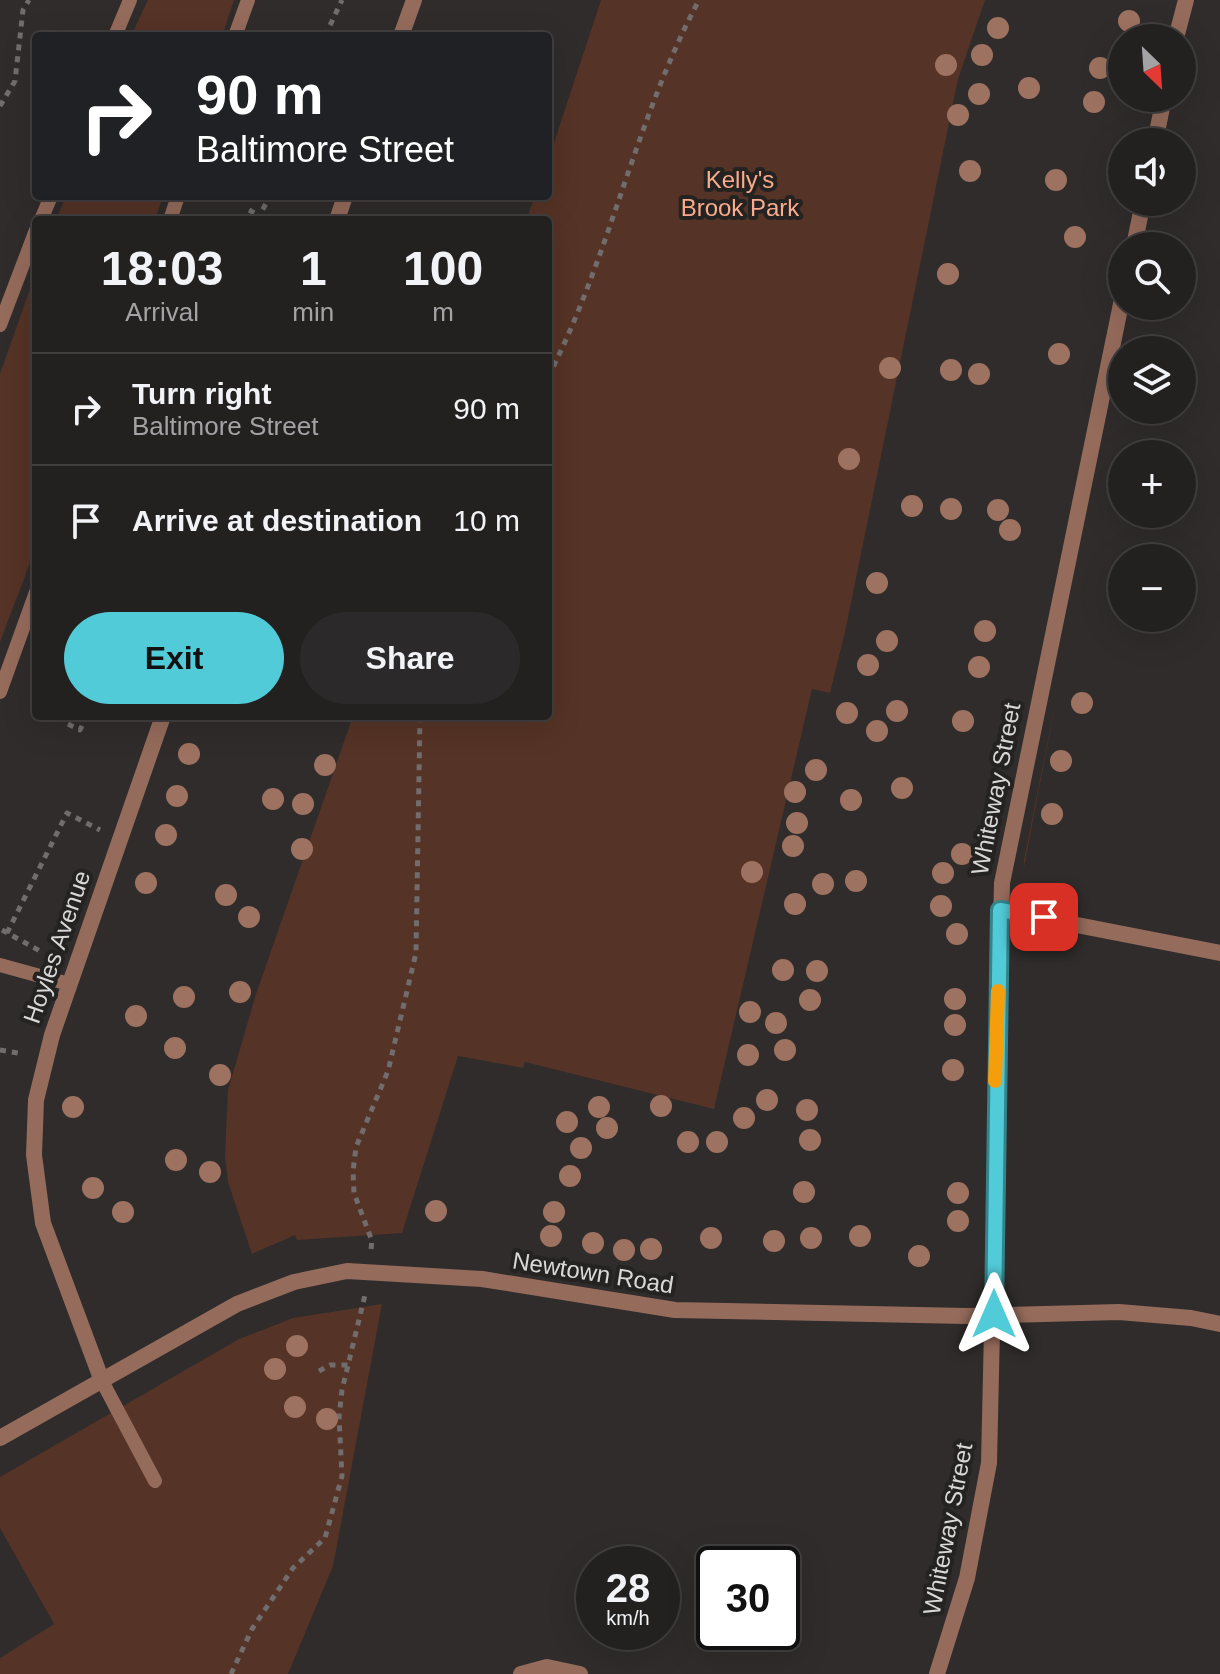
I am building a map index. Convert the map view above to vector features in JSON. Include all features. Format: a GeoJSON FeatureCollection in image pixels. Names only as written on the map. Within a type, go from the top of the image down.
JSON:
{"type":"FeatureCollection","features":[{"type":"Feature","properties":{"kind":"street"},"geometry":{"type":"LineString","coordinates":[[402,32],[414,0]]}},
{"type":"Feature","properties":{"kind":"street"},"geometry":{"type":"LineString","coordinates":[[1180,24],[1186,0]]}},
{"type":"Feature","properties":{"kind":"street","name":"Whiteway Street"},"geometry":{"type":"LineString","coordinates":[[937,1674],[967,1578],[989,1463],[1000,910],[1008,848],[1118,320]]}},
{"type":"Feature","properties":{"kind":"street","name":"Hoyles Avenue"},"geometry":{"type":"LineString","coordinates":[[102,1381],[47,1236],[34,1155],[39,1078],[162,720]]}},
{"type":"Feature","properties":{"kind":"street"},"geometry":{"type":"LineString","coordinates":[[1000,910],[1220,953]]}},
{"type":"Feature","properties":{"kind":"street","name":"Newtown Road"},"geometry":{"type":"LineString","coordinates":[[0,1438],[209,1318],[266,1290],[324,1273],[347,1271],[482,1279],[675,1310],[1161,1314],[1220,1324]]}},
{"type":"Feature","properties":{"kind":"street"},"geometry":{"type":"LineString","coordinates":[[521,1674],[547,1667],[580,1674]]}},
{"type":"Feature","properties":{"kind":"lane"},"geometry":{"type":"LineString","coordinates":[[117,32],[130,0]]}},
{"type":"Feature","properties":{"kind":"lane"},"geometry":{"type":"LineString","coordinates":[[236,32],[248,0]]}},
{"type":"Feature","properties":{"kind":"lane"},"geometry":{"type":"LineString","coordinates":[[0,325],[32,241]]}},
{"type":"Feature","properties":{"kind":"lane"},"geometry":{"type":"LineString","coordinates":[[0,692],[32,603]]}},
{"type":"Feature","properties":{"kind":"lane"},"geometry":{"type":"LineString","coordinates":[[0,965],[69,984]]}},
{"type":"Feature","properties":{"kind":"lane"},"geometry":{"type":"LineString","coordinates":[[102,1381],[155,1481]]}},
{"type":"Feature","properties":{"kind":"path"},"geometry":{"type":"LineString","coordinates":[[0,106],[15,81],[23,10],[29,0]]}},
{"type":"Feature","properties":{"kind":"path"},"geometry":{"type":"LineString","coordinates":[[327,32],[342,0]]}},
{"type":"Feature","properties":{"kind":"path"},"geometry":{"type":"LineString","coordinates":[[552,369],[571,333],[653,104],[699,0]]}},
{"type":"Feature","properties":{"kind":"path"},"geometry":{"type":"LineString","coordinates":[[249,210],[256,216]]}},
{"type":"Feature","properties":{"kind":"path"},"geometry":{"type":"LineString","coordinates":[[68,724],[80,730],[85,720]]}},
{"type":"Feature","properties":{"kind":"path"},"geometry":{"type":"LineString","coordinates":[[372,1241],[354,1193],[353,1171],[356,1147],[388,1071],[416,953],[420,720]]}},
{"type":"Feature","properties":{"kind":"path"},"geometry":{"type":"LineString","coordinates":[[45,954],[4,931],[67,813],[104,833]]}},
{"type":"Feature","properties":{"kind":"path"},"geometry":{"type":"LineString","coordinates":[[0,1050],[23,1054]]}},
{"type":"Feature","properties":{"kind":"path"},"geometry":{"type":"LineString","coordinates":[[231,1674],[252,1629],[293,1568],[325,1538],[342,1476],[339,1417],[365,1300]]}},
{"type":"Feature","properties":{"kind":"path"},"geometry":{"type":"LineString","coordinates":[[319,1371],[330,1365],[349,1365]]}},
{"type":"Feature","properties":{"kind":"green space"},"geometry":{"type":"Polygon","coordinates":[[[148,0],[234,0],[223,32],[133,32],[148,0]]]}},
{"type":"Feature","properties":{"kind":"green space","name":"Kelly's Brook Park"},"geometry":{"type":"Polygon","coordinates":[[[601,0],[985,0],[958,79],[845,632],[830,693],[812,689],[714,1109],[525,1062],[523,1068],[458,1056],[402,1233],[297,1240],[295,1235],[252,1254],[228,1182],[225,1157],[228,1090],[256,994],[352,720],[552,720],[552,216],[528,216],[534,200],[552,200],[552,149],[601,0]]]}},
{"type":"Feature","properties":{"kind":"green space"},"geometry":{"type":"Polygon","coordinates":[[[64,200],[162,200],[156,216],[58,216],[64,200]]]}},
{"type":"Feature","properties":{"kind":"green space"},"geometry":{"type":"Polygon","coordinates":[[[32,283],[32,558],[0,642],[0,374],[32,283]]]}},
{"type":"Feature","properties":{"kind":"green space"},"geometry":{"type":"Polygon","coordinates":[[[1059,685],[1024,867],[1024,860],[1059,685]]]}},
{"type":"Feature","properties":{"kind":"green space"},"geometry":{"type":"Polygon","coordinates":[[[382,1304],[333,1566],[288,1674],[0,1674],[0,1658],[54,1624],[0,1528],[0,1477],[239,1339],[293,1318],[382,1304]]]}},
{"type":"Feature","properties":{"kind":"slow traffic"},"geometry":{"type":"LineString","coordinates":[[995,1081],[998,991]]}},
{"type":"Feature","properties":{"kind":"route"},"geometry":{"type":"LineString","coordinates":[[994,1314],[994,1134],[1000,910],[1044,917]]}}]}
